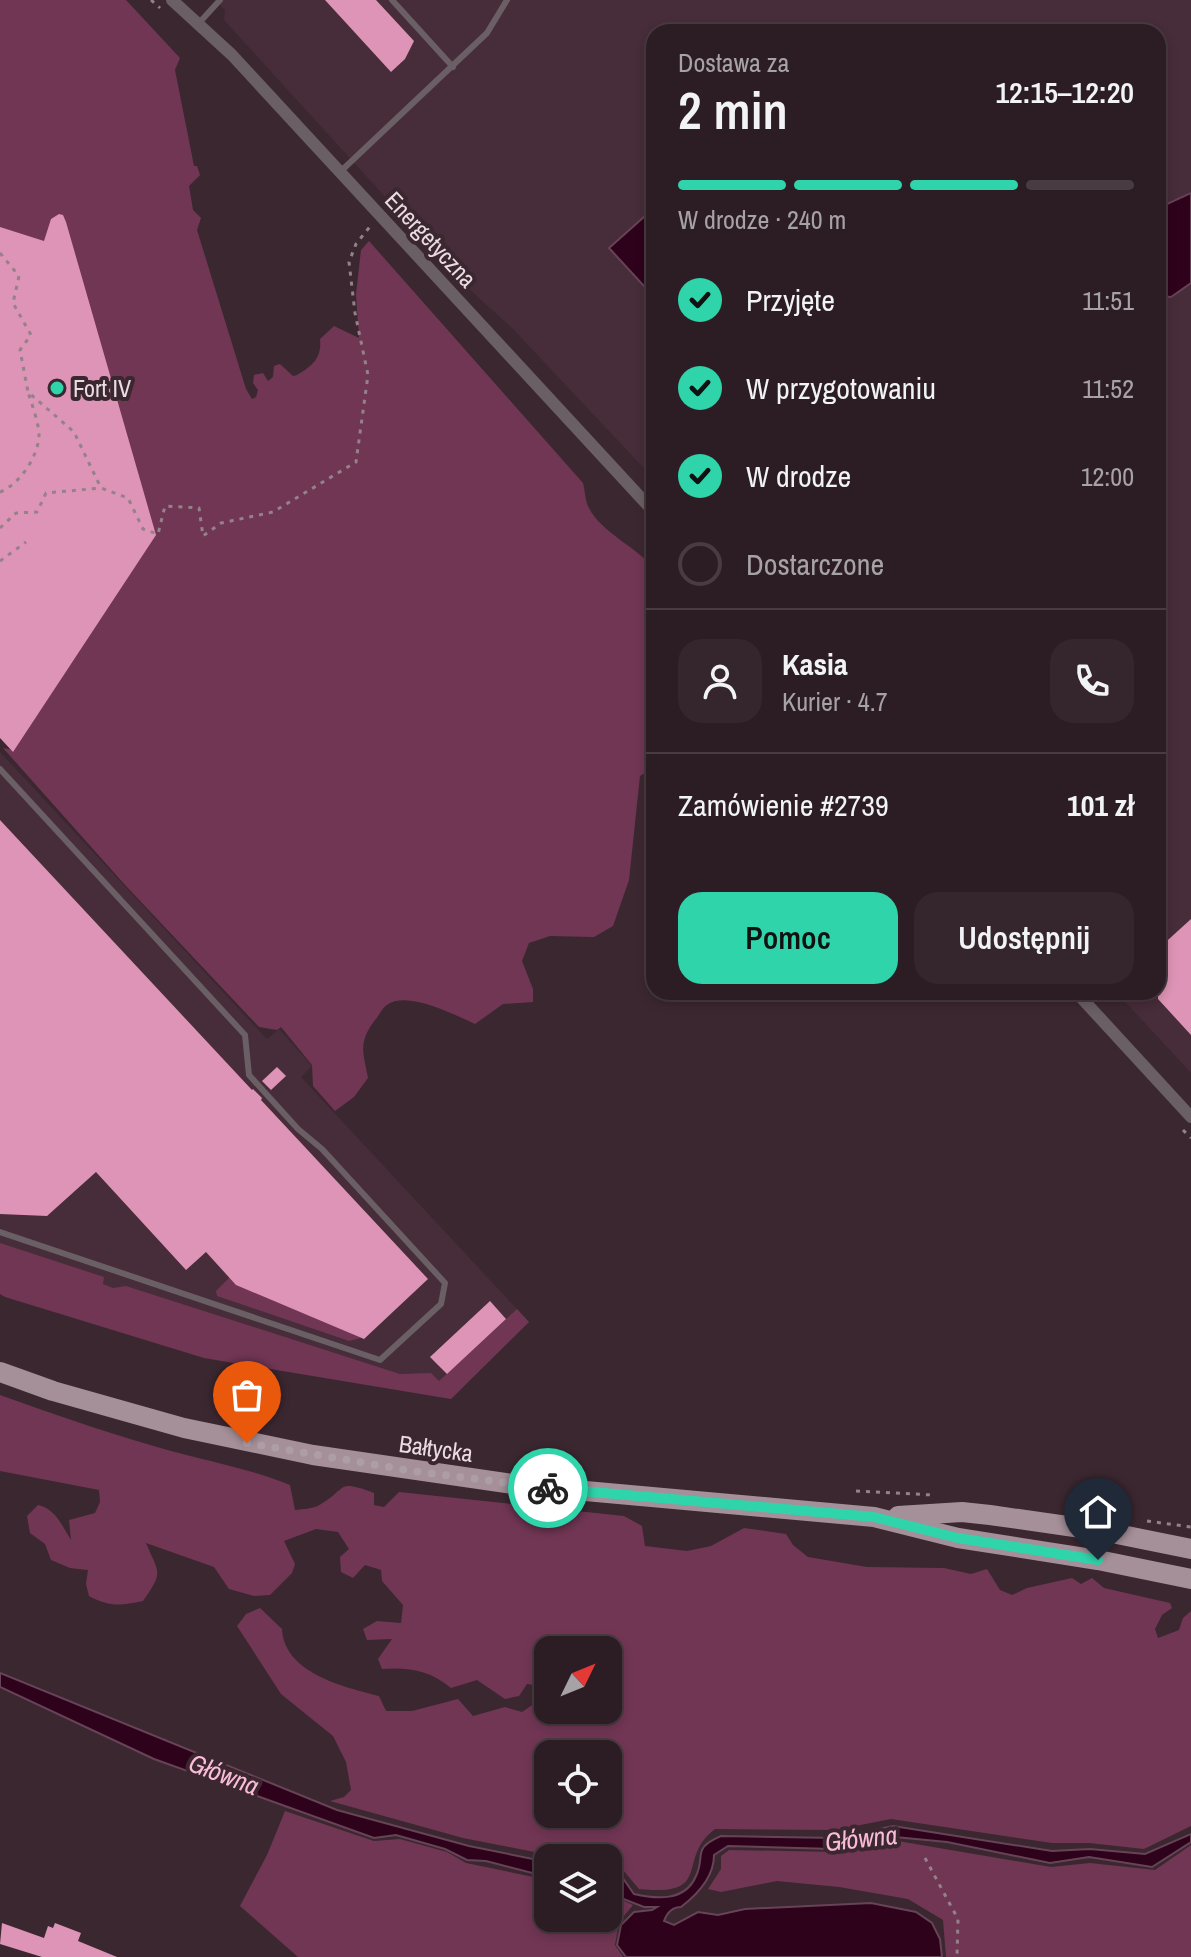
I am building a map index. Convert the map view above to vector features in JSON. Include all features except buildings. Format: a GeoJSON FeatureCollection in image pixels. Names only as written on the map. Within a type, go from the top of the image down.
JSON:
{"type":"FeatureCollection","features":[{"type":"Feature","properties":{"kind":"main road","name":"Bałtycka"},"geometry":{"type":"LineString","coordinates":[[0,1372],[53,1391],[184,1428],[327,1458],[519,1485],[874,1517],[962,1512],[1102,1531],[1191,1549]]}},
{"type":"Feature","properties":{"kind":"main road","name":"Bałtycka"},"geometry":{"type":"LineString","coordinates":[[874,1517],[958,1538],[1098,1560],[1191,1579]]}},
{"type":"Feature","properties":{"kind":"street","name":"Energetyczna"},"geometry":{"type":"LineString","coordinates":[[172,0],[199,23],[340,172],[646,503]]}},
{"type":"Feature","properties":{"kind":"street"},"geometry":{"type":"LineString","coordinates":[[1083,1000],[1191,1117]]}},
{"type":"Feature","properties":{"kind":"lane"},"geometry":{"type":"LineString","coordinates":[[199,23],[220,0]]}},
{"type":"Feature","properties":{"kind":"lane"},"geometry":{"type":"LineString","coordinates":[[392,0],[453,67]]}},
{"type":"Feature","properties":{"kind":"lane"},"geometry":{"type":"LineString","coordinates":[[340,172],[487,33],[507,0]]}},
{"type":"Feature","properties":{"kind":"lane"},"geometry":{"type":"LineString","coordinates":[[0,769],[245,1035],[249,1075],[298,1129],[333,1160],[445,1283],[441,1304],[380,1360],[0,1232]]}},
{"type":"Feature","properties":{"kind":"path"},"geometry":{"type":"LineString","coordinates":[[0,528],[16,513],[37,512],[46,493],[101,488],[128,498],[143,529],[158,534],[165,506],[199,508],[203,536],[221,523],[273,512],[356,462],[368,375],[355,313],[349,262],[356,244],[380,216]]}},
{"type":"Feature","properties":{"kind":"path"},"geometry":{"type":"LineString","coordinates":[[0,253],[19,276],[13,303],[31,335],[20,350],[39,436],[30,463],[9,489],[0,492]]}},
{"type":"Feature","properties":{"kind":"path"},"geometry":{"type":"LineString","coordinates":[[28,392],[74,432],[101,488]]}},
{"type":"Feature","properties":{"kind":"path"},"geometry":{"type":"LineString","coordinates":[[0,561],[26,542]]}},
{"type":"Feature","properties":{"kind":"path"},"geometry":{"type":"LineString","coordinates":[[925,1858],[958,1919],[957,1957]]}},
{"type":"Feature","properties":{"kind":"shaded area"},"geometry":{"type":"Polygon","coordinates":[[[0,0],[126,0],[180,58],[175,70],[194,166],[197,166],[200,175],[189,186],[193,210],[201,218],[197,230],[246,389],[252,399],[258,390],[253,383],[254,375],[263,373],[268,381],[273,377],[274,366],[280,364],[293,376],[297,375],[315,361],[320,339],[334,326],[359,338],[356,294],[361,250],[369,241],[583,483],[594,517],[646,560],[646,773],[640,776],[629,880],[613,926],[594,937],[550,936],[529,943],[522,961],[533,989],[533,1002],[503,1004],[475,1024],[418,1002],[406,1000],[387,1005],[364,1041],[368,1078],[354,1097],[335,1111],[313,1086],[312,1065],[281,1027],[277,1030],[259,1027],[126,886],[3,748],[13,750],[0,719],[0,0]]]}},
{"type":"Feature","properties":{"kind":"shaded area"},"geometry":{"type":"Polygon","coordinates":[[[215,0],[1191,0],[1191,1073],[1123,1000],[1166,1000],[1166,24],[646,24],[646,470],[512,328],[469,289],[224,20],[225,10],[215,0]]]}},
{"type":"Feature","properties":{"kind":"shaded area"},"geometry":{"type":"Polygon","coordinates":[[[0,752],[267,1039],[279,1029],[312,1066],[301,1077],[529,1322],[451,1399],[204,1358],[0,1294],[0,752]]]}},
{"type":"Feature","properties":{"kind":"shaded area"},"geometry":{"type":"Polygon","coordinates":[[[0,1243],[104,1277],[103,1284],[113,1288],[126,1286],[400,1374],[431,1373],[439,1381],[517,1309],[529,1322],[451,1399],[204,1358],[5,1297],[0,1294],[0,1243]]]}},
{"type":"Feature","properties":{"kind":"shaded area"},"geometry":{"type":"Polygon","coordinates":[[[230,1277],[361,1338],[349,1341],[217,1296],[216,1291],[230,1277]]]}},
{"type":"Feature","properties":{"kind":"shaded area"},"geometry":{"type":"Polygon","coordinates":[[[0,1395],[128,1438],[275,1479],[290,1485],[295,1510],[315,1507],[348,1486],[374,1493],[374,1505],[384,1507],[399,1492],[624,1516],[642,1526],[645,1546],[687,1551],[711,1546],[744,1528],[786,1534],[793,1545],[808,1557],[867,1567],[944,1568],[971,1574],[987,1569],[1000,1590],[1012,1595],[1027,1588],[1072,1578],[1081,1584],[1092,1578],[1104,1588],[1170,1603],[1172,1608],[1162,1615],[1155,1629],[1158,1638],[1179,1630],[1183,1618],[1191,1611],[1191,1826],[1144,1849],[1089,1843],[1052,1843],[891,1819],[835,1830],[715,1829],[703,1841],[686,1881],[677,1887],[662,1890],[639,1889],[622,1869],[622,1844],[534,1844],[534,1852],[463,1838],[330,1801],[344,1797],[351,1790],[346,1762],[333,1736],[281,1694],[237,1626],[246,1614],[260,1608],[282,1629],[285,1644],[304,1667],[333,1682],[379,1696],[386,1711],[412,1711],[458,1699],[473,1716],[505,1707],[522,1712],[534,1704],[534,1724],[622,1724],[622,1636],[534,1636],[534,1685],[527,1684],[519,1696],[505,1699],[477,1680],[451,1688],[435,1677],[418,1671],[382,1669],[378,1659],[392,1639],[367,1640],[363,1629],[377,1621],[401,1623],[403,1605],[382,1581],[381,1570],[365,1565],[353,1578],[341,1572],[340,1557],[349,1549],[338,1532],[316,1529],[284,1541],[295,1564],[292,1573],[270,1595],[254,1596],[229,1589],[214,1567],[146,1543],[157,1578],[143,1601],[127,1604],[103,1602],[89,1596],[86,1584],[88,1570],[70,1568],[51,1560],[45,1544],[30,1533],[27,1516],[38,1505],[44,1507],[58,1519],[71,1540],[69,1520],[95,1513],[100,1502],[99,1490],[0,1471],[0,1395]]]}},
{"type":"Feature","properties":{"kind":"shaded area"},"geometry":{"type":"Polygon","coordinates":[[[285,1811],[374,1841],[400,1839],[447,1852],[466,1863],[534,1877],[534,1932],[617,1932],[615,1945],[623,1957],[298,1957],[240,1906],[267,1855],[285,1811]]]}},
{"type":"Feature","properties":{"kind":"shaded area"},"geometry":{"type":"Polygon","coordinates":[[[898,1841],[1051,1867],[1090,1863],[1155,1870],[1191,1845],[1191,1957],[946,1957],[943,1920],[908,1899],[839,1887],[777,1881],[721,1892],[708,1889],[721,1869],[721,1856],[729,1850],[837,1852],[898,1841]]]}},
{"type":"Feature","properties":{"kind":"shaded area"},"geometry":{"type":"Polygon","coordinates":[[[622,1900],[633,1905],[622,1918],[622,1900]]]}},
{"type":"Feature","properties":{"kind":"water"},"geometry":{"type":"Polygon","coordinates":[[[1191,193],[1191,283],[1171,297],[1166,297],[1166,205],[1191,193]]]}},
{"type":"Feature","properties":{"kind":"water"},"geometry":{"type":"Polygon","coordinates":[[[646,215],[646,288],[609,248],[646,215]]]}},
{"type":"Feature","properties":{"kind":"water","name":"Główna"},"geometry":{"type":"Polygon","coordinates":[[[0,1673],[337,1810],[469,1846],[534,1859],[534,1873],[486,1861],[467,1860],[445,1849],[396,1835],[374,1838],[154,1759],[0,1687],[0,1673]]]}},
{"type":"Feature","properties":{"kind":"water","name":"Główna"},"geometry":{"type":"Polygon","coordinates":[[[893,1826],[1052,1851],[1090,1849],[1145,1854],[1191,1834],[1191,1842],[1152,1867],[1089,1857],[1050,1863],[947,1842],[895,1837],[834,1849],[728,1846],[714,1855],[711,1871],[699,1891],[681,1907],[670,1911],[664,1921],[674,1925],[698,1912],[718,1915],[745,1909],[871,1903],[916,1912],[932,1923],[940,1939],[942,1957],[626,1957],[617,1945],[622,1924],[634,1912],[657,1907],[644,1907],[622,1898],[622,1877],[634,1894],[669,1897],[691,1884],[699,1869],[703,1849],[721,1836],[836,1838],[893,1826]]]}},
{"type":"Feature","properties":{"kind":"way so far"},"geometry":{"type":"LineString","coordinates":[[247,1443],[412,1471],[548,1488]]}},
{"type":"Feature","properties":{"kind":"place","name":"Fort IV"},"geometry":{"type":"Point","coordinates":[57,388]}},
{"type":"Feature","properties":{"kind":"route"},"geometry":{"type":"LineString","coordinates":[[548,1488],[874,1517],[958,1538],[1098,1560]]}}]}
